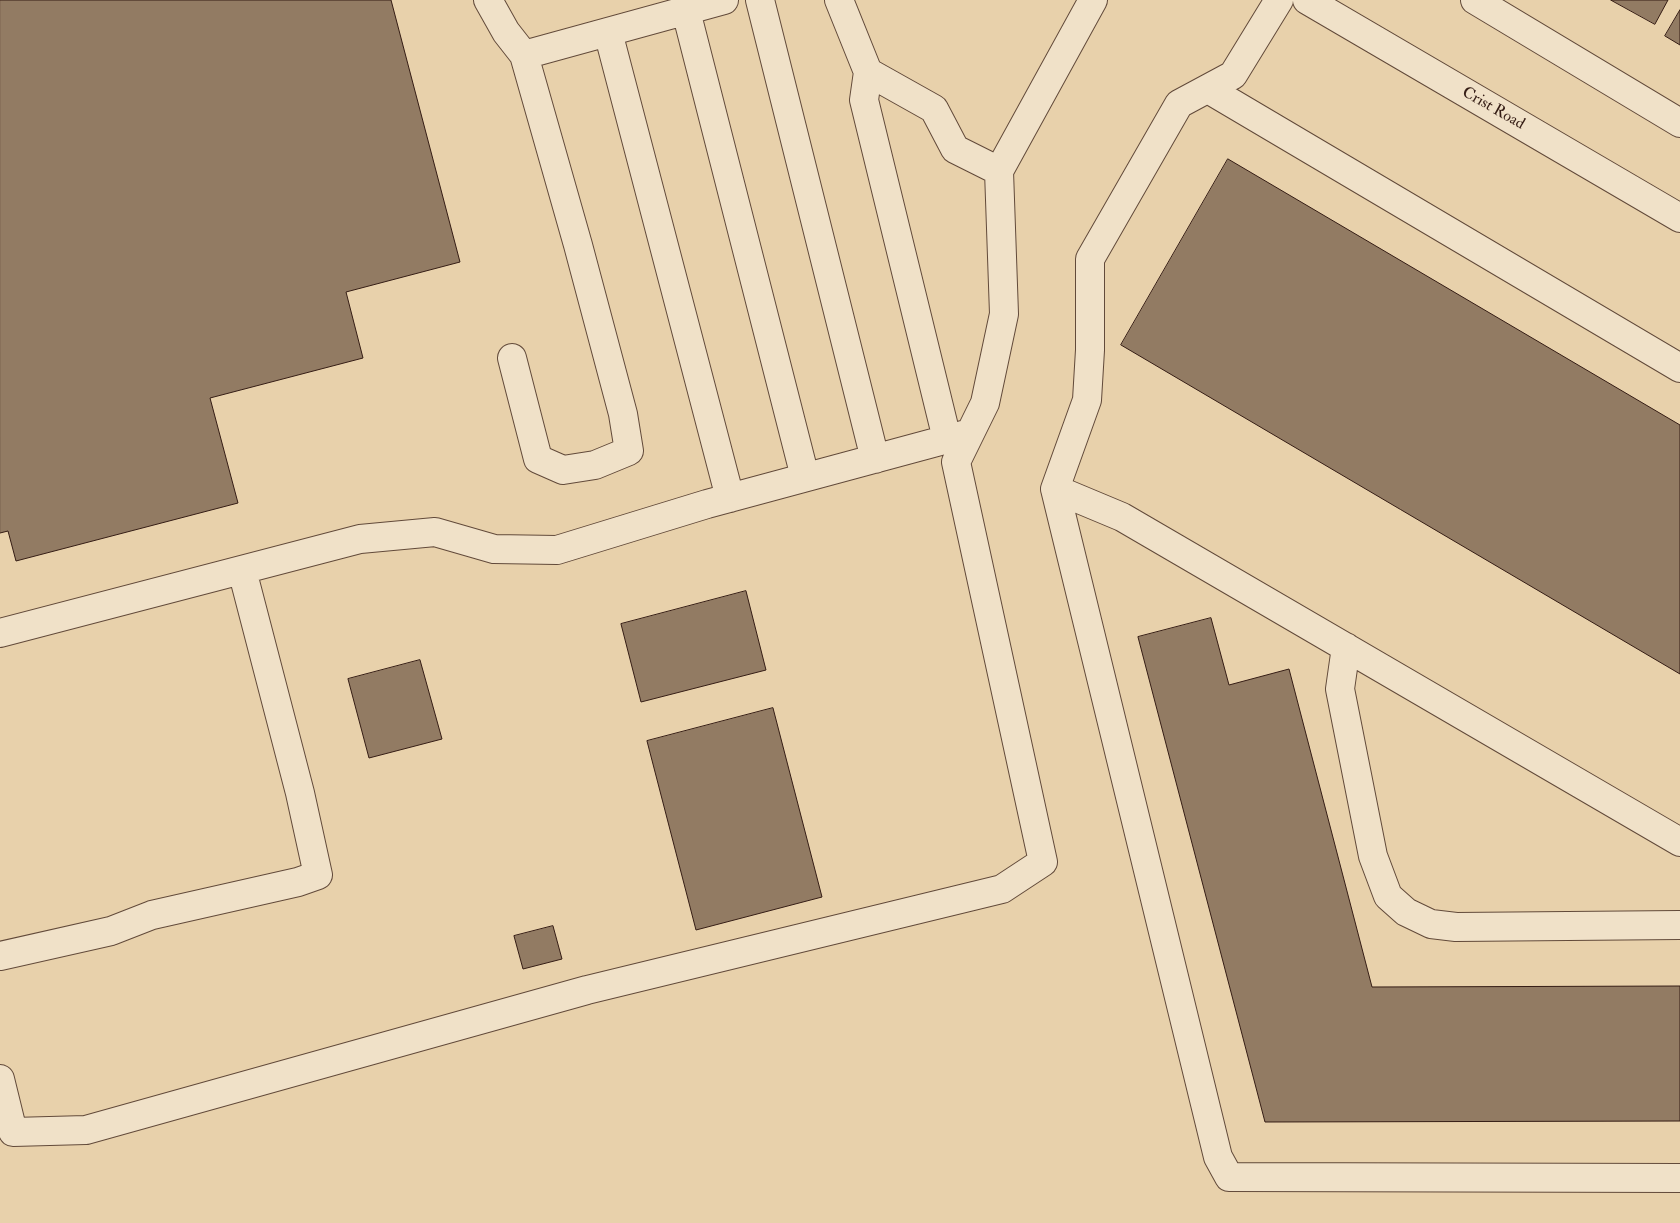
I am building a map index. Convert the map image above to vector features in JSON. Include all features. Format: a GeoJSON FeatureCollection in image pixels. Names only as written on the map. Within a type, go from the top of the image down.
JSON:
{"type":"FeatureCollection","features":[{"type":"Feature","properties":{"kind":"street"},"geometry":{"type":"LineString","coordinates":[[488,0],[506,32],[524,55],[578,245],[623,414],[629,451],[595,465],[563,470],[538,459],[512,358]]}},
{"type":"Feature","properties":{"kind":"street"},"geometry":{"type":"LineString","coordinates":[[524,55],[724,0]]}},
{"type":"Feature","properties":{"kind":"street"},"geometry":{"type":"LineString","coordinates":[[760,0],[875,459]]}},
{"type":"Feature","properties":{"kind":"street"},"geometry":{"type":"LineString","coordinates":[[0,1079],[13,1132],[86,1130],[587,990],[1002,889],[1043,862],[956,462],[958,436],[864,100],[868,72],[839,0]]}},
{"type":"Feature","properties":{"kind":"street"},"geometry":{"type":"LineString","coordinates":[[0,633],[360,540],[435,532],[494,549],[557,550],[730,498],[958,436],[985,403],[1004,314],[999,171],[1093,0]]}},
{"type":"Feature","properties":{"kind":"street"},"geometry":{"type":"LineString","coordinates":[[1280,0],[1233,75],[1179,104],[1090,260],[1088,400],[1055,488],[1218,1157],[1229,1177],[1680,1178]]}},
{"type":"Feature","properties":{"kind":"street","name":"Crist Road"},"geometry":{"type":"LineString","coordinates":[[1307,0],[1680,218]]}},
{"type":"Feature","properties":{"kind":"street"},"geometry":{"type":"LineString","coordinates":[[1475,0],[1680,123]]}},
{"type":"Feature","properties":{"kind":"street"},"geometry":{"type":"LineString","coordinates":[[686,11],[805,477]]}},
{"type":"Feature","properties":{"kind":"street"},"geometry":{"type":"LineString","coordinates":[[608,32],[730,498]]}},
{"type":"Feature","properties":{"kind":"street"},"geometry":{"type":"LineString","coordinates":[[868,72],[934,109],[955,149],[999,171]]}},
{"type":"Feature","properties":{"kind":"street"},"geometry":{"type":"LineString","coordinates":[[1208,89],[1680,368]]}},
{"type":"Feature","properties":{"kind":"street"},"geometry":{"type":"LineString","coordinates":[[1055,488],[1122,517],[1680,842]]}},
{"type":"Feature","properties":{"kind":"street"},"geometry":{"type":"LineString","coordinates":[[0,956],[111,931],[152,916],[298,882],[318,875],[300,793],[242,570]]}},
{"type":"Feature","properties":{"kind":"street"},"geometry":{"type":"LineString","coordinates":[[1346,647],[1340,689],[1373,856],[1388,896],[1406,912],[1431,924],[1456,928],[1680,925]]}},
{"type":"Feature","properties":{"kind":"building"},"geometry":{"type":"Polygon","coordinates":[[[0,0],[391,0],[460,262],[346,292],[363,358],[210,398],[238,503],[16,561],[8,531],[0,533],[0,0]]]}},
{"type":"Feature","properties":{"kind":"building"},"geometry":{"type":"Polygon","coordinates":[[[1611,0],[1668,0],[1655,24],[1611,0]]]}},
{"type":"Feature","properties":{"kind":"building"},"geometry":{"type":"Polygon","coordinates":[[[1680,10],[1680,45],[1665,36],[1680,10]]]}},
{"type":"Feature","properties":{"kind":"building"},"geometry":{"type":"Polygon","coordinates":[[[1228,159],[1680,425],[1680,674],[1121,345],[1228,159]]]}},
{"type":"Feature","properties":{"kind":"building"},"geometry":{"type":"Polygon","coordinates":[[[746,591],[766,670],[641,702],[621,624],[746,591]]]}},
{"type":"Feature","properties":{"kind":"building"},"geometry":{"type":"Polygon","coordinates":[[[1211,618],[1229,685],[1289,669],[1372,987],[1680,986],[1680,1121],[1265,1122],[1138,637],[1211,618]]]}},
{"type":"Feature","properties":{"kind":"building"},"geometry":{"type":"Polygon","coordinates":[[[420,660],[442,739],[369,758],[348,679],[420,660]]]}},
{"type":"Feature","properties":{"kind":"building"},"geometry":{"type":"Polygon","coordinates":[[[773,708],[822,897],[696,930],[647,741],[773,708]]]}},
{"type":"Feature","properties":{"kind":"building"},"geometry":{"type":"Polygon","coordinates":[[[553,926],[562,959],[523,969],[514,936],[553,926]]]}}]}
